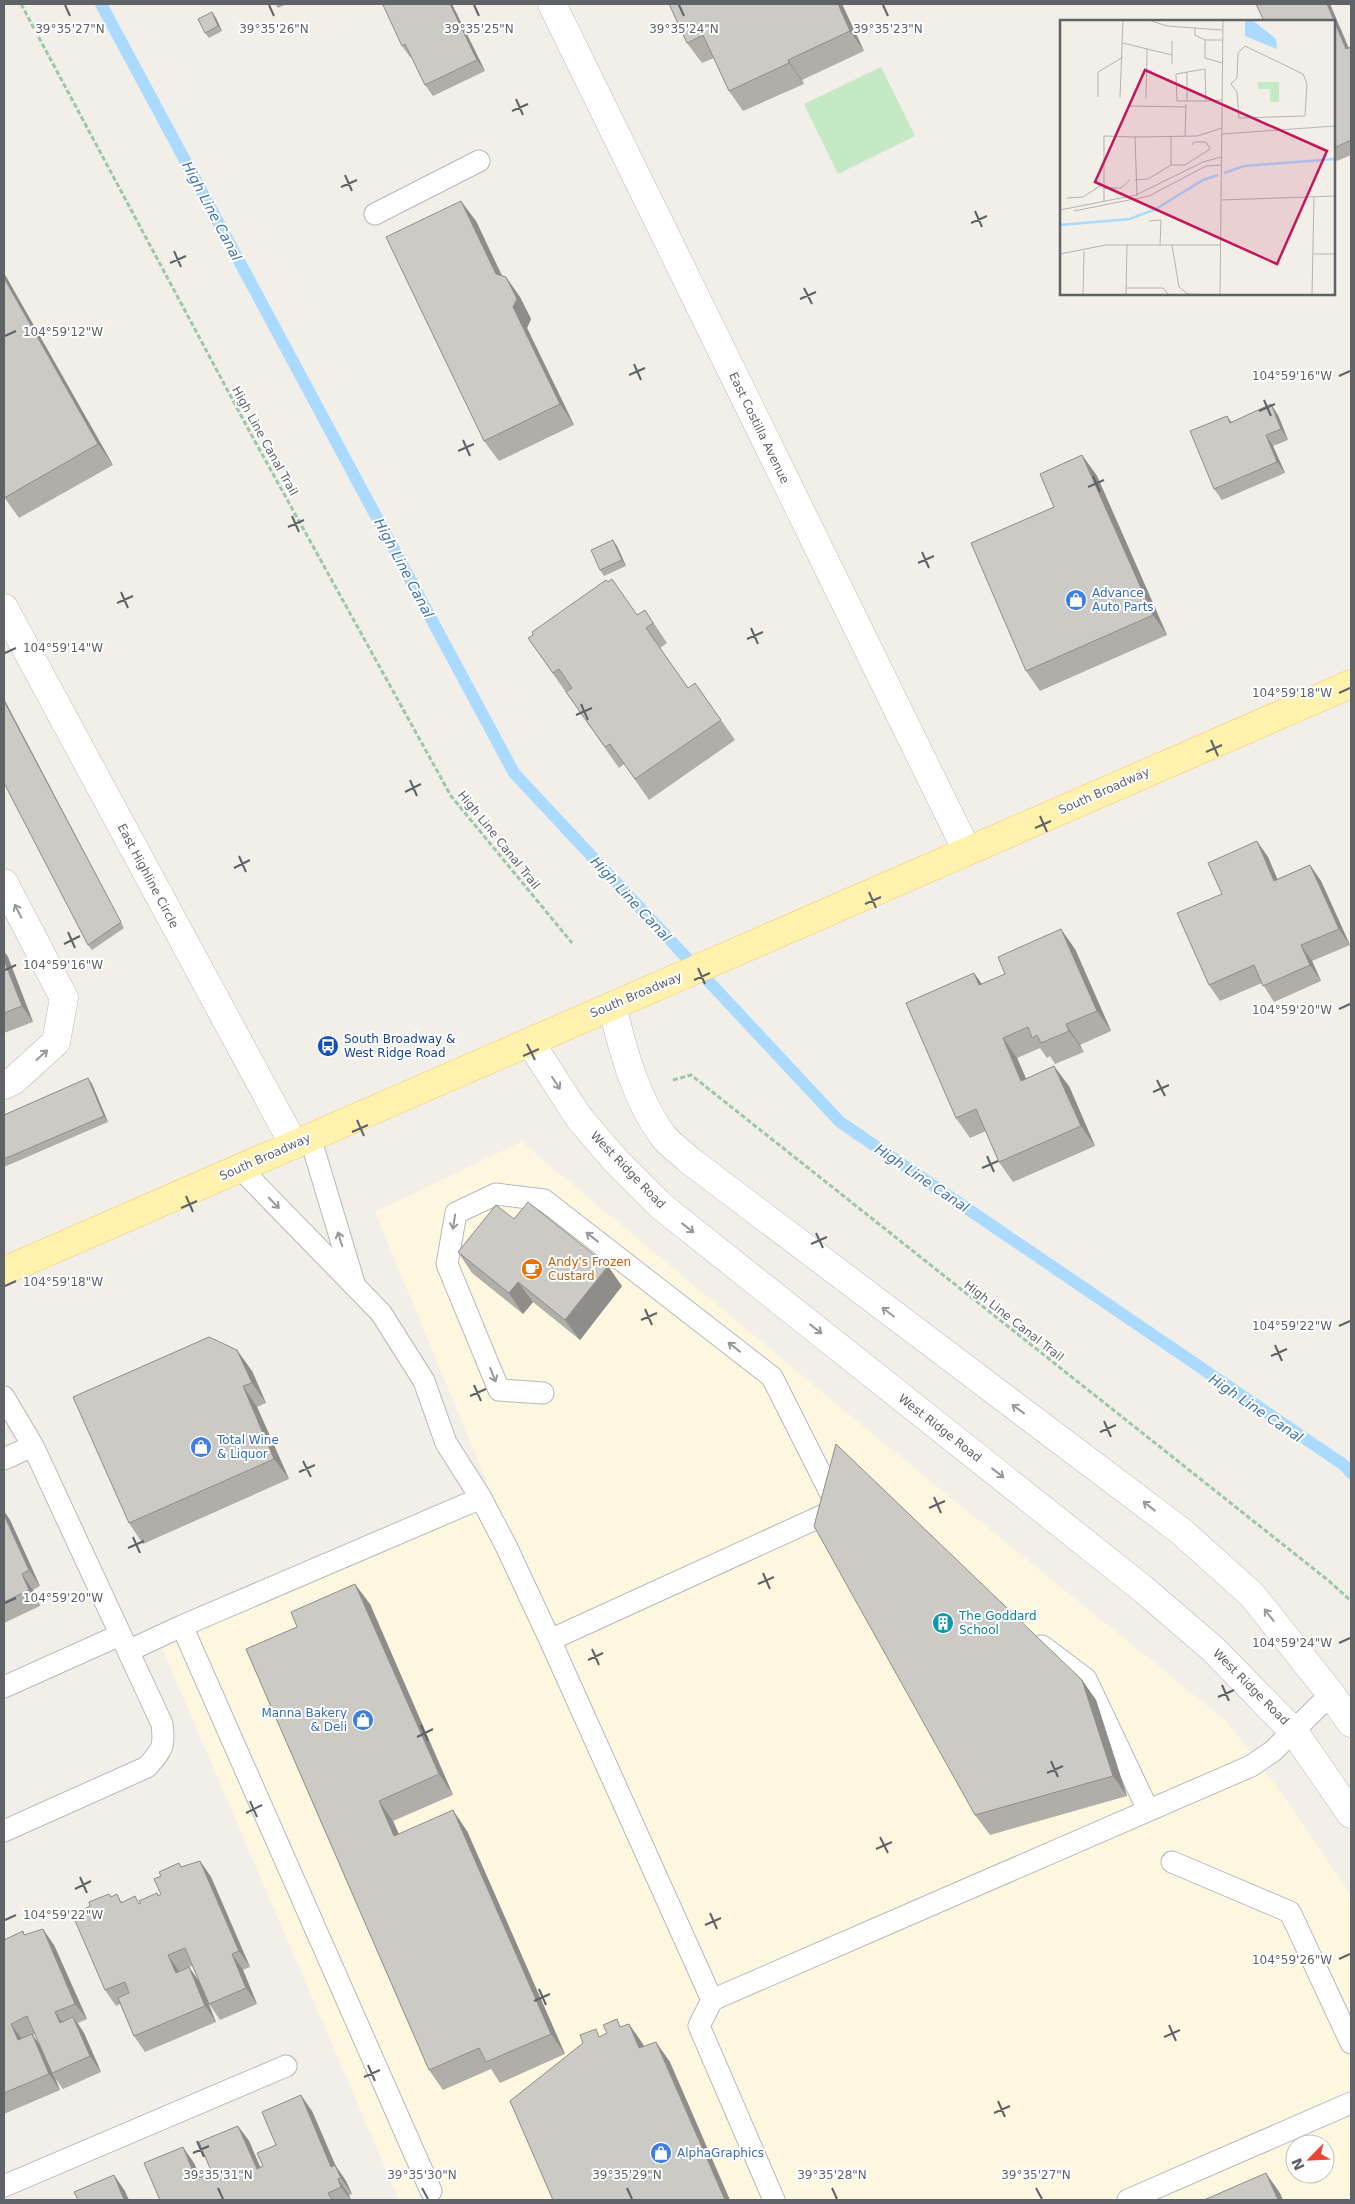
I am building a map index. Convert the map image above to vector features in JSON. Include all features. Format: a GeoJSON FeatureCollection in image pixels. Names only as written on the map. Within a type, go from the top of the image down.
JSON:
{"type":"FeatureCollection","features":[{"type":"Feature","properties":{"kind":"main road","name":"South Broadway"},"geometry":{"type":"LineString","coordinates":[[4,1271],[1351,684]]}},
{"type":"Feature","properties":{"kind":"street","name":"East Costilla Avenue"},"geometry":{"type":"LineString","coordinates":[[552,4],[967,851]]}},
{"type":"Feature","properties":{"kind":"street","name":"East Highline Circle"},"geometry":{"type":"LineString","coordinates":[[4,608],[302,1141]]}},
{"type":"Feature","properties":{"kind":"street"},"geometry":{"type":"LineString","coordinates":[[4,883],[64,998],[56,1042],[13,1081],[4,1085]]}},
{"type":"Feature","properties":{"kind":"street"},"geometry":{"type":"LineString","coordinates":[[612,1006],[631,1073],[664,1137],[712,1178],[1182,1532],[1252,1594],[1331,1694],[1351,1723]]}},
{"type":"Feature","properties":{"kind":"street","name":"West Ridge Road"},"geometry":{"type":"LineString","coordinates":[[530,1042],[579,1118],[617,1162],[661,1206],[1143,1588],[1214,1650],[1294,1732],[1351,1814]]}},
{"type":"Feature","properties":{"kind":"lane"},"geometry":{"type":"LineString","coordinates":[[376,214],[479,161]]}},
{"type":"Feature","properties":{"kind":"lane"},"geometry":{"type":"LineString","coordinates":[[302,1141],[354,1286]]}},
{"type":"Feature","properties":{"kind":"lane"},"geometry":{"type":"LineString","coordinates":[[240,1168],[380,1313],[424,1381],[446,1443],[481,1498],[550,1640],[712,2000]]}},
{"type":"Feature","properties":{"kind":"lane"},"geometry":{"type":"LineString","coordinates":[[543,1393],[499,1390],[447,1264],[456,1213],[496,1194],[544,1200],[772,1377],[845,1514],[550,1640]]}},
{"type":"Feature","properties":{"kind":"lane"},"geometry":{"type":"LineString","coordinates":[[4,1397],[33,1446],[162,1724],[165,1741],[159,1754],[147,1767],[4,1831]]}},
{"type":"Feature","properties":{"kind":"lane"},"geometry":{"type":"LineString","coordinates":[[4,1459],[33,1446]]}},
{"type":"Feature","properties":{"kind":"lane"},"geometry":{"type":"LineString","coordinates":[[4,1687],[124,1643],[182,1626],[481,1498]]}},
{"type":"Feature","properties":{"kind":"lane"},"geometry":{"type":"LineString","coordinates":[[182,1626],[431,2190]]}},
{"type":"Feature","properties":{"kind":"lane"},"geometry":{"type":"LineString","coordinates":[[1022,1632],[1086,1679],[1148,1810]]}},
{"type":"Feature","properties":{"kind":"lane"},"geometry":{"type":"LineString","coordinates":[[774,2200],[700,2026],[712,2000],[1251,1766],[1294,1732],[1331,1694]]}},
{"type":"Feature","properties":{"kind":"lane"},"geometry":{"type":"LineString","coordinates":[[1172,1862],[1290,1912],[1351,2043]]}},
{"type":"Feature","properties":{"kind":"lane"},"geometry":{"type":"LineString","coordinates":[[4,2186],[286,2066]]}},
{"type":"Feature","properties":{"kind":"lane"},"geometry":{"type":"LineString","coordinates":[[1128,2200],[1342,2107],[1351,2123]]}},
{"type":"Feature","properties":{"kind":"path","name":"High Line Canal Trail"},"geometry":{"type":"LineString","coordinates":[[21,4],[252,436],[451,796],[572,943]]}},
{"type":"Feature","properties":{"kind":"path","name":"High Line Canal Trail"},"geometry":{"type":"LineString","coordinates":[[668,1081],[691,1075],[1351,1601]]}},
{"type":"Feature","properties":{"kind":"shaded area"},"geometry":{"type":"Polygon","coordinates":[[[521,1142],[881,1441],[1227,1722],[1283,1795],[1351,1895],[1351,2200],[399,2200],[156,1634],[491,1492],[375,1212],[521,1142]]]}},
{"type":"Feature","properties":{"kind":"green space"},"geometry":{"type":"Polygon","coordinates":[[[881,67],[915,136],[838,174],[804,104],[881,67]]]}},
{"type":"Feature","properties":{"kind":"building"},"geometry":{"type":"Polygon","coordinates":[[[450,4],[477,60],[425,85],[405,44],[402,46],[383,5],[450,4]]]}},
{"type":"Feature","properties":{"kind":"building"},"geometry":{"type":"Polygon","coordinates":[[[669,4],[838,4],[850,31],[788,60],[789,63],[729,91],[703,35],[687,43],[669,4]]]}},
{"type":"Feature","properties":{"kind":"building"},"geometry":{"type":"Polygon","coordinates":[[[1256,4],[1327,4],[1334,20],[1264,20],[1256,4]]]}},
{"type":"Feature","properties":{"kind":"building"},"geometry":{"type":"Polygon","coordinates":[[[212,12],[218,26],[205,33],[198,19],[212,12]]]}},
{"type":"Feature","properties":{"kind":"building"},"geometry":{"type":"Polygon","coordinates":[[[1335,23],[1346,49],[1351,47],[1351,140],[1335,148],[1335,23]]]}},
{"type":"Feature","properties":{"kind":"building"},"geometry":{"type":"Polygon","coordinates":[[[461,201],[496,274],[506,277],[517,299],[513,307],[560,404],[484,441],[386,237],[461,201]]]}},
{"type":"Feature","properties":{"kind":"building"},"geometry":{"type":"Polygon","coordinates":[[[4,278],[98,444],[4,498],[4,278]]]}},
{"type":"Feature","properties":{"kind":"building"},"geometry":{"type":"Polygon","coordinates":[[[1271,404],[1281,429],[1266,435],[1277,462],[1214,489],[1190,431],[1227,416],[1230,423],[1271,404]]]}},
{"type":"Feature","properties":{"kind":"building","name":"Advance Auto Parts"},"geometry":{"type":"Polygon","coordinates":[[[1082,455],[1153,615],[1026,671],[971,543],[1054,507],[1040,474],[1082,455]]]}},
{"type":"Feature","properties":{"kind":"building"},"geometry":{"type":"Polygon","coordinates":[[[613,540],[622,560],[600,570],[591,550],[613,540]]]}},
{"type":"Feature","properties":{"kind":"building"},"geometry":{"type":"Polygon","coordinates":[[[612,579],[637,615],[645,610],[653,623],[646,628],[688,688],[695,683],[721,720],[635,779],[610,744],[605,747],[566,692],[572,688],[559,669],[553,673],[528,638],[533,635],[532,632],[606,580],[608,582],[612,579]]]}},
{"type":"Feature","properties":{"kind":"building"},"geometry":{"type":"Polygon","coordinates":[[[4,701],[121,922],[88,945],[4,783],[4,701]]]}},
{"type":"Feature","properties":{"kind":"building"},"geometry":{"type":"Polygon","coordinates":[[[1257,841],[1274,881],[1310,865],[1339,929],[1301,945],[1310,965],[1263,986],[1254,965],[1209,985],[1177,913],[1222,894],[1208,863],[1257,841]]]}},
{"type":"Feature","properties":{"kind":"building"},"geometry":{"type":"Polygon","coordinates":[[[1061,929],[1097,1011],[1066,1024],[1069,1031],[1041,1043],[1037,1035],[1032,1038],[1028,1027],[1003,1038],[1021,1081],[1054,1066],[1081,1126],[999,1162],[976,1109],[956,1118],[906,1003],[974,973],[979,985],[1005,974],[998,957],[1061,929]]]}},
{"type":"Feature","properties":{"kind":"building"},"geometry":{"type":"Polygon","coordinates":[[[4,960],[22,1006],[4,1013],[4,960]]]}},
{"type":"Feature","properties":{"kind":"building"},"geometry":{"type":"Polygon","coordinates":[[[88,1078],[104,1116],[4,1159],[4,1115],[88,1078]]]}},
{"type":"Feature","properties":{"kind":"building"},"geometry":{"type":"Polygon","coordinates":[[[528,1202],[608,1266],[565,1320],[518,1282],[509,1293],[458,1252],[496,1205],[514,1219],[528,1202]]]}},
{"type":"Feature","properties":{"kind":"building"},"geometry":{"type":"Polygon","coordinates":[[[209,1337],[237,1350],[252,1383],[243,1386],[274,1459],[129,1523],[73,1397],[209,1337]]]}},
{"type":"Feature","properties":{"kind":"building","name":"The Goddard School"},"geometry":{"type":"Polygon","coordinates":[[[836,1444],[1082,1680],[1113,1776],[975,1815],[814,1526],[836,1444]]]}},
{"type":"Feature","properties":{"kind":"building"},"geometry":{"type":"Polygon","coordinates":[[[4,1515],[29,1570],[22,1574],[29,1590],[4,1602],[4,1515]]]}},
{"type":"Feature","properties":{"kind":"building"},"geometry":{"type":"Polygon","coordinates":[[[355,1584],[439,1774],[379,1801],[394,1836],[453,1810],[551,2034],[486,2062],[479,2048],[429,2070],[246,1649],[297,1627],[291,1612],[355,1584]]]}},
{"type":"Feature","properties":{"kind":"building"},"geometry":{"type":"Polygon","coordinates":[[[200,1861],[239,1951],[232,1954],[246,1988],[209,2004],[185,1948],[168,1955],[176,1973],[189,1967],[205,2006],[134,2036],[118,1998],[129,1993],[125,1982],[105,1990],[73,1916],[90,1906],[89,1902],[109,1894],[111,1897],[117,1894],[121,1903],[135,1896],[139,1904],[141,1903],[139,1901],[157,1893],[158,1896],[161,1894],[154,1879],[161,1876],[159,1872],[179,1863],[181,1867],[200,1861]]]}},
{"type":"Feature","properties":{"kind":"building"},"geometry":{"type":"Polygon","coordinates":[[[43,1929],[75,2004],[55,2012],[60,2023],[73,2017],[90,2056],[52,2073],[27,2016],[11,2024],[18,2040],[32,2034],[49,2074],[4,2093],[4,1940],[23,1931],[24,1935],[43,1929]]]}},
{"type":"Feature","properties":{"kind":"building"},"geometry":{"type":"Polygon","coordinates":[[[617,2019],[620,2027],[629,2024],[639,2048],[656,2042],[725,2200],[553,2200],[510,2101],[583,2043],[580,2035],[596,2029],[599,2037],[607,2033],[603,2025],[617,2019]]]}},
{"type":"Feature","properties":{"kind":"building"},"geometry":{"type":"Polygon","coordinates":[[[301,2095],[331,2167],[335,2165],[341,2178],[338,2179],[341,2187],[328,2193],[332,2200],[160,2200],[144,2163],[183,2147],[196,2179],[212,2173],[199,2142],[238,2126],[257,2169],[263,2166],[257,2153],[276,2145],[262,2112],[301,2095]]]}},
{"type":"Feature","properties":{"kind":"building"},"geometry":{"type":"Polygon","coordinates":[[[1266,2173],[1278,2200],[1204,2200],[1266,2173]]]}},
{"type":"Feature","properties":{"kind":"building"},"geometry":{"type":"Polygon","coordinates":[[[114,2175],[124,2200],[78,2200],[74,2192],[114,2175]]]}},
{"type":"Feature","properties":{"kind":"waterway","name":"High Line Canal"},"geometry":{"type":"LineString","coordinates":[[101,4],[514,773],[840,1122],[1344,1465],[1351,1473]]}},
{"type":"Feature","properties":{"kind":"place","name":"Advance Auto Parts"},"geometry":{"type":"Point","coordinates":[1076,600]}},
{"type":"Feature","properties":{"kind":"place","name":"South Broadway & West Ridge Road"},"geometry":{"type":"Point","coordinates":[328,1046]}},
{"type":"Feature","properties":{"kind":"place","name":"Andy's Frozen Custard"},"geometry":{"type":"Point","coordinates":[532,1269]}},
{"type":"Feature","properties":{"kind":"place","name":"Total Wine & Liquor"},"geometry":{"type":"Point","coordinates":[201,1447]}},
{"type":"Feature","properties":{"kind":"place","name":"The Goddard School"},"geometry":{"type":"Point","coordinates":[943,1623]}},
{"type":"Feature","properties":{"kind":"place","name":"Manna Bakery & Deli"},"geometry":{"type":"Point","coordinates":[363,1720]}},
{"type":"Feature","properties":{"kind":"place","name":"AlphaGraphics"},"geometry":{"type":"Point","coordinates":[661,2153]}}]}
